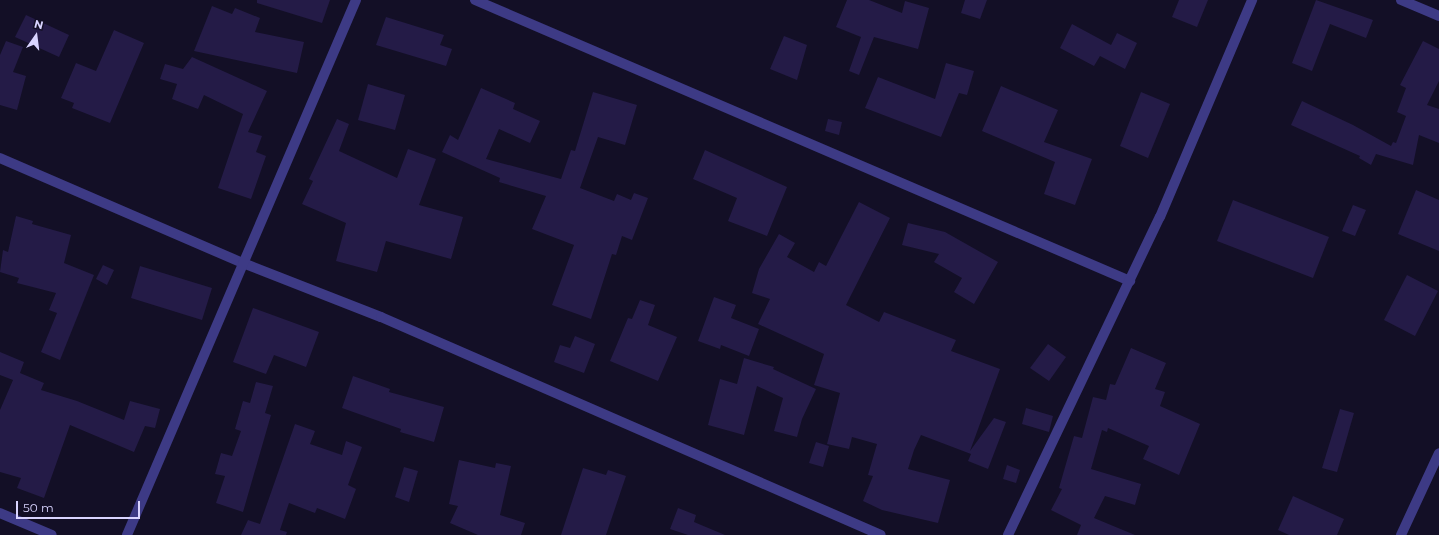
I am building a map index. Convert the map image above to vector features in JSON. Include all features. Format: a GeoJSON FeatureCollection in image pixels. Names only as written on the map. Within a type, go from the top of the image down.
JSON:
{"type":"FeatureCollection","features":[{"type":"Feature","properties":{"kind":"street"},"geometry":{"type":"LineString","coordinates":[[127,535],[356,0]]}},
{"type":"Feature","properties":{"kind":"street"},"geometry":{"type":"LineString","coordinates":[[475,0],[1130,280]]}},
{"type":"Feature","properties":{"kind":"street"},"geometry":{"type":"LineString","coordinates":[[1008,535],[1160,217],[1252,0]]}},
{"type":"Feature","properties":{"kind":"street"},"geometry":{"type":"LineString","coordinates":[[1401,0],[1439,16]]}},
{"type":"Feature","properties":{"kind":"street"},"geometry":{"type":"LineString","coordinates":[[0,158],[243,263],[381,317],[881,535]]}},
{"type":"Feature","properties":{"kind":"street"},"geometry":{"type":"LineString","coordinates":[[1401,535],[1439,453]]}},
{"type":"Feature","properties":{"kind":"street"},"geometry":{"type":"LineString","coordinates":[[0,513],[52,535]]}},
{"type":"Feature","properties":{"kind":"building"},"geometry":{"type":"Polygon","coordinates":[[[257,0],[330,0],[322,23],[257,3],[257,0]]]}},
{"type":"Feature","properties":{"kind":"building"},"geometry":{"type":"Polygon","coordinates":[[[847,0],[869,0],[902,13],[905,1],[929,8],[918,49],[874,37],[859,75],[849,71],[861,37],[836,27],[847,0]]]}},
{"type":"Feature","properties":{"kind":"building"},"geometry":{"type":"Polygon","coordinates":[[[965,0],[987,0],[980,19],[961,13],[965,0]]]}},
{"type":"Feature","properties":{"kind":"building"},"geometry":{"type":"Polygon","coordinates":[[[1179,0],[1208,0],[1197,27],[1172,17],[1179,0]]]}},
{"type":"Feature","properties":{"kind":"building"},"geometry":{"type":"Polygon","coordinates":[[[1316,0],[1373,20],[1366,38],[1330,24],[1312,71],[1292,63],[1316,0]]]}},
{"type":"Feature","properties":{"kind":"building"},"geometry":{"type":"Polygon","coordinates":[[[212,6],[232,14],[235,8],[260,18],[255,32],[304,42],[297,73],[194,51],[212,6]]]}},
{"type":"Feature","properties":{"kind":"building"},"geometry":{"type":"Polygon","coordinates":[[[26,15],[69,35],[59,57],[15,37],[26,15]]]}},
{"type":"Feature","properties":{"kind":"building"},"geometry":{"type":"Polygon","coordinates":[[[386,17],[444,35],[440,45],[452,49],[446,66],[376,45],[386,17]]]}},
{"type":"Feature","properties":{"kind":"building"},"geometry":{"type":"Polygon","coordinates":[[[1072,24],[1111,45],[1117,33],[1137,43],[1125,69],[1100,56],[1094,66],[1060,48],[1072,24]]]}},
{"type":"Feature","properties":{"kind":"building"},"geometry":{"type":"Polygon","coordinates":[[[114,30],[144,43],[110,123],[72,108],[74,103],[61,98],[76,63],[96,71],[114,30]]]}},
{"type":"Feature","properties":{"kind":"building"},"geometry":{"type":"Polygon","coordinates":[[[784,36],[807,45],[797,80],[770,69],[784,36]]]}},
{"type":"Feature","properties":{"kind":"building"},"geometry":{"type":"Polygon","coordinates":[[[6,41],[23,47],[13,72],[26,76],[17,110],[0,105],[0,55],[6,41]]]}},
{"type":"Feature","properties":{"kind":"building"},"geometry":{"type":"Polygon","coordinates":[[[1423,41],[1439,49],[1439,81],[1427,105],[1439,109],[1439,143],[1419,135],[1413,165],[1376,154],[1371,165],[1359,158],[1360,156],[1291,125],[1302,101],[1353,125],[1391,146],[1393,142],[1396,143],[1406,116],[1397,112],[1406,88],[1400,85],[1423,41]]]}},
{"type":"Feature","properties":{"kind":"building"},"geometry":{"type":"Polygon","coordinates":[[[192,57],[267,91],[248,132],[262,136],[256,152],[266,156],[251,199],[218,188],[243,114],[204,95],[198,109],[172,99],[177,84],[160,79],[165,64],[183,69],[192,57]]]}},
{"type":"Feature","properties":{"kind":"building"},"geometry":{"type":"Polygon","coordinates":[[[946,63],[974,71],[967,95],[959,93],[941,137],[865,108],[878,77],[935,99],[946,63]]]}},
{"type":"Feature","properties":{"kind":"building"},"geometry":{"type":"Polygon","coordinates":[[[368,84],[405,95],[395,130],[358,120],[368,84]]]}},
{"type":"Feature","properties":{"kind":"building"},"geometry":{"type":"Polygon","coordinates":[[[1001,86],[1058,110],[1044,142],[1092,159],[1075,205],[1044,194],[1055,162],[982,131],[1001,86]]]}},
{"type":"Feature","properties":{"kind":"building"},"geometry":{"type":"Polygon","coordinates":[[[481,88],[515,103],[513,109],[540,121],[530,143],[499,129],[486,159],[561,179],[571,150],[575,151],[593,92],[637,105],[625,145],[598,137],[580,188],[614,201],[617,194],[631,200],[634,193],[648,198],[632,240],[622,236],[616,255],[612,254],[591,319],[552,305],[574,245],[532,229],[546,196],[499,182],[500,178],[442,152],[450,135],[458,140],[481,88]]]}},
{"type":"Feature","properties":{"kind":"building"},"geometry":{"type":"Polygon","coordinates":[[[1141,92],[1170,104],[1148,158],[1120,146],[1141,92]]]}},
{"type":"Feature","properties":{"kind":"building"},"geometry":{"type":"Polygon","coordinates":[[[337,119],[349,124],[339,151],[397,178],[408,149],[436,159],[419,205],[463,217],[451,259],[386,241],[377,272],[336,261],[346,223],[302,204],[313,181],[309,179],[337,119]]]}},
{"type":"Feature","properties":{"kind":"building"},"geometry":{"type":"Polygon","coordinates":[[[828,119],[842,122],[839,135],[825,131],[828,119]]]}},
{"type":"Feature","properties":{"kind":"building"},"geometry":{"type":"Polygon","coordinates":[[[705,150],[787,187],[767,236],[728,221],[737,198],[693,179],[705,150]]]}},
{"type":"Feature","properties":{"kind":"building"},"geometry":{"type":"Polygon","coordinates":[[[1416,190],[1439,200],[1439,251],[1398,234],[1416,190]]]}},
{"type":"Feature","properties":{"kind":"building"},"geometry":{"type":"Polygon","coordinates":[[[1233,200],[1329,237],[1313,278],[1217,241],[1233,200]]]}},
{"type":"Feature","properties":{"kind":"building"},"geometry":{"type":"Polygon","coordinates":[[[859,202],[890,218],[846,305],[879,322],[884,312],[956,340],[951,351],[1000,369],[970,451],[994,418],[1006,422],[988,469],[968,461],[971,454],[921,435],[914,450],[908,469],[950,480],[938,523],[882,510],[863,501],[873,476],[868,475],[877,444],[852,437],[849,449],[827,444],[840,393],[814,385],[824,354],[758,324],[770,299],[752,293],[759,269],[779,234],[795,243],[787,257],[814,272],[819,262],[826,266],[859,202]]]}},
{"type":"Feature","properties":{"kind":"building"},"geometry":{"type":"Polygon","coordinates":[[[1353,205],[1366,210],[1355,236],[1342,231],[1353,205]]]}},
{"type":"Feature","properties":{"kind":"building"},"geometry":{"type":"Polygon","coordinates":[[[16,216],[33,221],[32,224],[71,235],[64,263],[94,275],[60,360],[41,352],[57,313],[49,310],[56,293],[17,283],[19,278],[0,272],[3,250],[8,252],[16,216]]]}},
{"type":"Feature","properties":{"kind":"building"},"geometry":{"type":"Polygon","coordinates":[[[908,223],[945,232],[998,262],[974,304],[954,292],[962,278],[934,262],[939,254],[902,245],[908,223]]]}},
{"type":"Feature","properties":{"kind":"building"},"geometry":{"type":"Polygon","coordinates":[[[103,265],[114,270],[107,285],[96,279],[103,265]]]}},
{"type":"Feature","properties":{"kind":"building"},"geometry":{"type":"Polygon","coordinates":[[[140,266],[212,288],[202,320],[131,298],[140,266]]]}},
{"type":"Feature","properties":{"kind":"building"},"geometry":{"type":"Polygon","coordinates":[[[1407,275],[1438,291],[1415,336],[1384,320],[1407,275]]]}},
{"type":"Feature","properties":{"kind":"building"},"geometry":{"type":"Polygon","coordinates":[[[714,297],[736,305],[731,318],[759,329],[749,356],[721,345],[720,349],[698,341],[714,297]]]}},
{"type":"Feature","properties":{"kind":"building"},"geometry":{"type":"Polygon","coordinates":[[[640,300],[655,305],[648,325],[677,337],[658,381],[610,361],[628,318],[632,319],[640,300]]]}},
{"type":"Feature","properties":{"kind":"building"},"geometry":{"type":"Polygon","coordinates":[[[253,308],[319,332],[306,367],[274,355],[266,374],[233,362],[253,308]]]}},
{"type":"Feature","properties":{"kind":"building"},"geometry":{"type":"Polygon","coordinates":[[[575,336],[595,344],[584,373],[554,362],[560,345],[570,348],[575,336]]]}},
{"type":"Feature","properties":{"kind":"building"},"geometry":{"type":"Polygon","coordinates":[[[1048,344],[1066,357],[1049,381],[1030,368],[1048,344]]]}},
{"type":"Feature","properties":{"kind":"building"},"geometry":{"type":"Polygon","coordinates":[[[1131,348],[1166,363],[1155,389],[1165,392],[1160,406],[1200,424],[1179,475],[1143,459],[1149,446],[1108,428],[1107,432],[1102,430],[1091,469],[1141,484],[1135,505],[1105,496],[1094,518],[1135,535],[1077,535],[1081,525],[1051,510],[1062,489],[1059,488],[1074,436],[1082,438],[1093,397],[1106,400],[1110,384],[1115,385],[1131,348]]]}},
{"type":"Feature","properties":{"kind":"building"},"geometry":{"type":"Polygon","coordinates":[[[0,352],[24,362],[20,373],[44,383],[41,390],[77,401],[124,420],[130,401],[160,409],[155,428],[145,426],[134,452],[70,425],[44,498],[17,488],[21,478],[0,472],[0,410],[13,380],[0,375],[0,352]]]}},
{"type":"Feature","properties":{"kind":"building"},"geometry":{"type":"Polygon","coordinates":[[[744,358],[774,367],[773,369],[816,389],[802,419],[797,437],[774,431],[783,398],[757,386],[744,435],[708,425],[720,379],[737,384],[744,358]]]}},
{"type":"Feature","properties":{"kind":"building"},"geometry":{"type":"Polygon","coordinates":[[[353,376],[390,389],[389,392],[444,407],[434,442],[400,432],[401,429],[342,408],[353,376]]]}},
{"type":"Feature","properties":{"kind":"building"},"geometry":{"type":"Polygon","coordinates":[[[256,382],[273,386],[265,413],[271,415],[243,512],[216,503],[225,476],[215,474],[221,453],[232,456],[241,431],[235,429],[243,401],[250,403],[256,382]]]}},
{"type":"Feature","properties":{"kind":"building"},"geometry":{"type":"Polygon","coordinates":[[[1026,408],[1053,416],[1049,432],[1022,424],[1026,408]]]}},
{"type":"Feature","properties":{"kind":"building"},"geometry":{"type":"Polygon","coordinates":[[[1340,409],[1354,413],[1337,472],[1322,468],[1340,409]]]}},
{"type":"Feature","properties":{"kind":"building"},"geometry":{"type":"Polygon","coordinates":[[[295,424],[315,431],[310,444],[342,455],[346,441],[362,447],[348,485],[356,489],[345,519],[317,508],[315,513],[289,503],[280,530],[287,532],[286,535],[241,535],[248,520],[260,524],[295,424]]]}},
{"type":"Feature","properties":{"kind":"building"},"geometry":{"type":"Polygon","coordinates":[[[816,442],[829,446],[823,467],[809,463],[816,442]]]}},
{"type":"Feature","properties":{"kind":"building"},"geometry":{"type":"Polygon","coordinates":[[[459,460],[495,468],[496,463],[511,466],[500,515],[525,523],[521,535],[478,535],[450,523],[458,506],[449,504],[459,460]]]}},
{"type":"Feature","properties":{"kind":"building"},"geometry":{"type":"Polygon","coordinates":[[[1007,465],[1020,470],[1016,483],[1003,479],[1007,465]]]}},
{"type":"Feature","properties":{"kind":"building"},"geometry":{"type":"Polygon","coordinates":[[[404,467],[418,471],[409,502],[395,497],[404,467]]]}},
{"type":"Feature","properties":{"kind":"building"},"geometry":{"type":"Polygon","coordinates":[[[583,468],[606,475],[608,470],[626,476],[606,535],[561,535],[583,468]]]}},
{"type":"Feature","properties":{"kind":"building"},"geometry":{"type":"Polygon","coordinates":[[[1293,496],[1344,519],[1337,535],[1289,535],[1278,530],[1293,496]]]}},
{"type":"Feature","properties":{"kind":"building"},"geometry":{"type":"Polygon","coordinates":[[[678,508],[696,515],[694,522],[725,535],[688,535],[670,529],[678,508]]]}}]}
